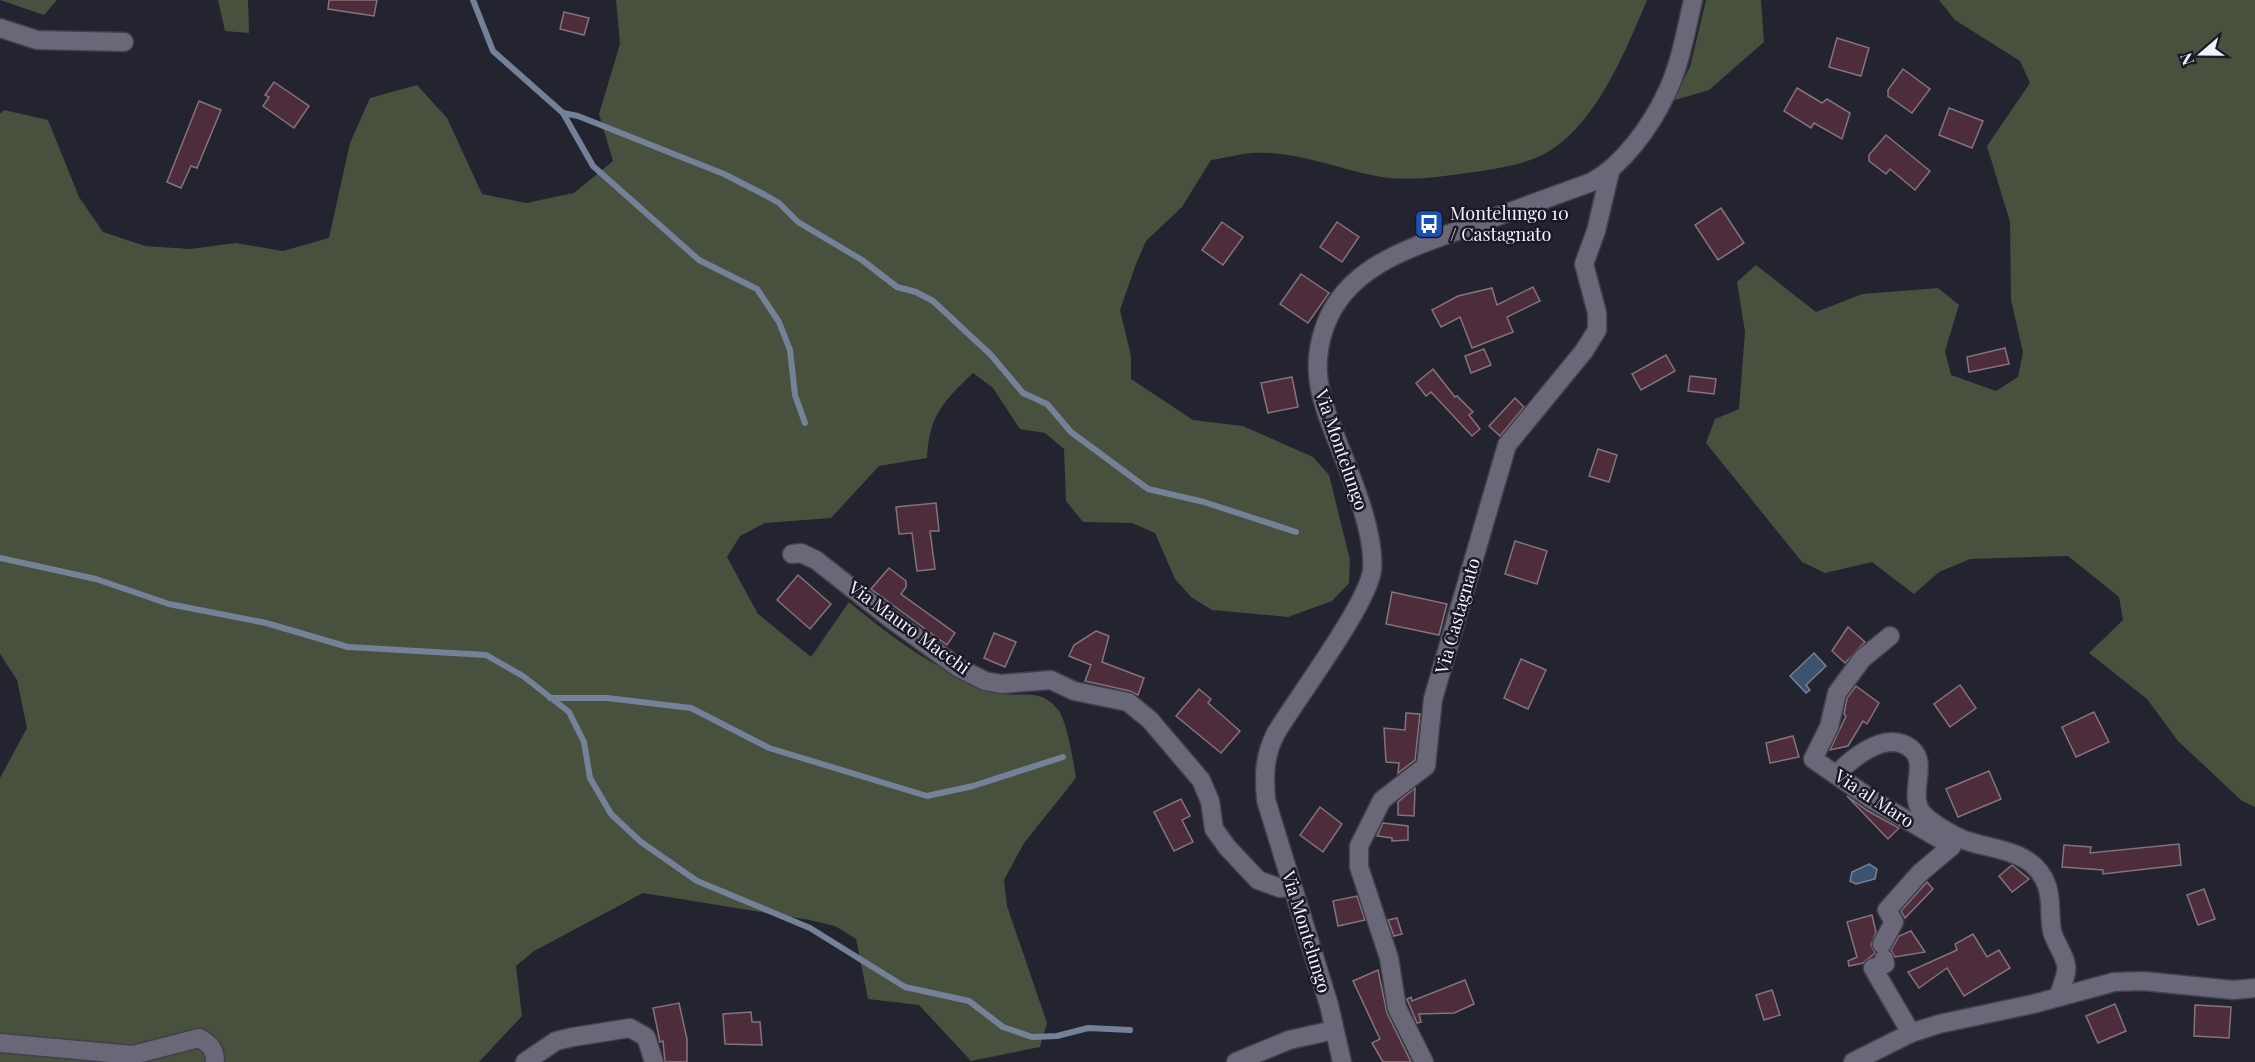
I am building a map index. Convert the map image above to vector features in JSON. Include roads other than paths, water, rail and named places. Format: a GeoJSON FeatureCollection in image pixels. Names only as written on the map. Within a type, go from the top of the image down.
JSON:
{"type":"FeatureCollection","features":[{"type":"Feature","properties":{"kind":"street","name":"Via Montelungo"},"geometry":{"type":"LineString","coordinates":[[1342,1062],[1266,800],[1266,753],[1286,717],[1362,599],[1372,572],[1372,547],[1318,384],[1316,368],[1320,341],[1330,312],[1350,284],[1371,268],[1412,248],[1592,182],[1610,172],[1643,130],[1667,93],[1693,0]]}},
{"type":"Feature","properties":{"kind":"street"},"geometry":{"type":"LineString","coordinates":[[0,28],[37,40],[79,43],[123,42]]}},
{"type":"Feature","properties":{"kind":"street","name":"Via Castagnato"},"geometry":{"type":"LineString","coordinates":[[1424,1062],[1397,1008],[1389,958],[1359,867],[1359,846],[1382,800],[1426,766],[1433,699],[1507,445],[1584,351],[1598,330],[1597,313],[1584,264],[1596,231],[1610,172]]}},
{"type":"Feature","properties":{"kind":"street","name":"Via Mauro Macchi"},"geometry":{"type":"LineString","coordinates":[[792,554],[801,553],[816,560],[951,662],[985,681],[1001,684],[1051,680],[1074,690],[1128,702],[1150,720],[1201,780],[1210,801],[1214,829],[1227,847],[1258,880],[1280,888],[1292,887]]}},
{"type":"Feature","properties":{"kind":"street","name":"Via al Maro"},"geometry":{"type":"LineString","coordinates":[[1890,636],[1862,659],[1837,693],[1829,727],[1813,759],[1874,801],[1952,846],[1920,873],[1887,910],[1894,922],[1883,952],[1885,964],[1873,969],[1911,1033]]}},
{"type":"Feature","properties":{"kind":"street"},"geometry":{"type":"LineString","coordinates":[[1836,775],[1846,764],[1873,747],[1893,742],[1906,745],[1919,757],[1921,766],[1917,801],[1924,815],[1963,839],[2013,852],[2034,864],[2046,884],[2050,898],[2052,932],[2067,966],[2059,995]]}},
{"type":"Feature","properties":{"kind":"street"},"geometry":{"type":"LineString","coordinates":[[1853,1062],[1911,1033],[2114,982],[2144,981],[2233,990],[2255,988]]}},
{"type":"Feature","properties":{"kind":"street"},"geometry":{"type":"LineString","coordinates":[[525,1062],[556,1041],[630,1028],[646,1037],[654,1062]]}},
{"type":"Feature","properties":{"kind":"street"},"geometry":{"type":"LineString","coordinates":[[1236,1062],[1289,1040],[1334,1030]]}},
{"type":"Feature","properties":{"kind":"street"},"geometry":{"type":"LineString","coordinates":[[0,1043],[133,1055],[199,1038],[209,1043],[215,1053],[215,1062]]}},
{"type":"Feature","properties":{"kind":"water"},"geometry":{"type":"Polygon","coordinates":[[[1814,653],[1826,666],[1806,685],[1810,690],[1806,693],[1790,676],[1814,653]]]}},
{"type":"Feature","properties":{"kind":"water"},"geometry":{"type":"Polygon","coordinates":[[[1869,864],[1877,869],[1875,879],[1856,884],[1850,881],[1852,872],[1869,864]]]}},
{"type":"Feature","properties":{"kind":"waterway"},"geometry":{"type":"LineString","coordinates":[[473,0],[493,51],[563,113],[593,166],[699,260],[757,289],[779,322],[790,350],[795,395],[805,423]]}},
{"type":"Feature","properties":{"kind":"waterway"},"geometry":{"type":"LineString","coordinates":[[563,113],[578,116],[724,174],[779,203],[798,222],[862,260],[897,287],[916,292],[933,301],[991,355],[1023,393],[1047,404],[1071,432],[1148,489],[1204,502],[1296,532]]}},
{"type":"Feature","properties":{"kind":"waterway"},"geometry":{"type":"LineString","coordinates":[[0,558],[96,579],[169,604],[266,623],[348,647],[486,655],[523,676],[569,712],[584,742],[590,778],[611,814],[641,842],[697,881],[810,928],[905,987],[969,1001],[1003,1027],[1032,1037],[1057,1036],[1088,1028],[1130,1030]]}},
{"type":"Feature","properties":{"kind":"waterway"},"geometry":{"type":"LineString","coordinates":[[550,698],[607,698],[691,708],[769,748],[927,796],[973,786],[1063,757]]}},
{"type":"Feature","properties":{"kind":"place","name":"Montelungo 10 / Castagnato"},"geometry":{"type":"Point","coordinates":[1429,224]}}]}
